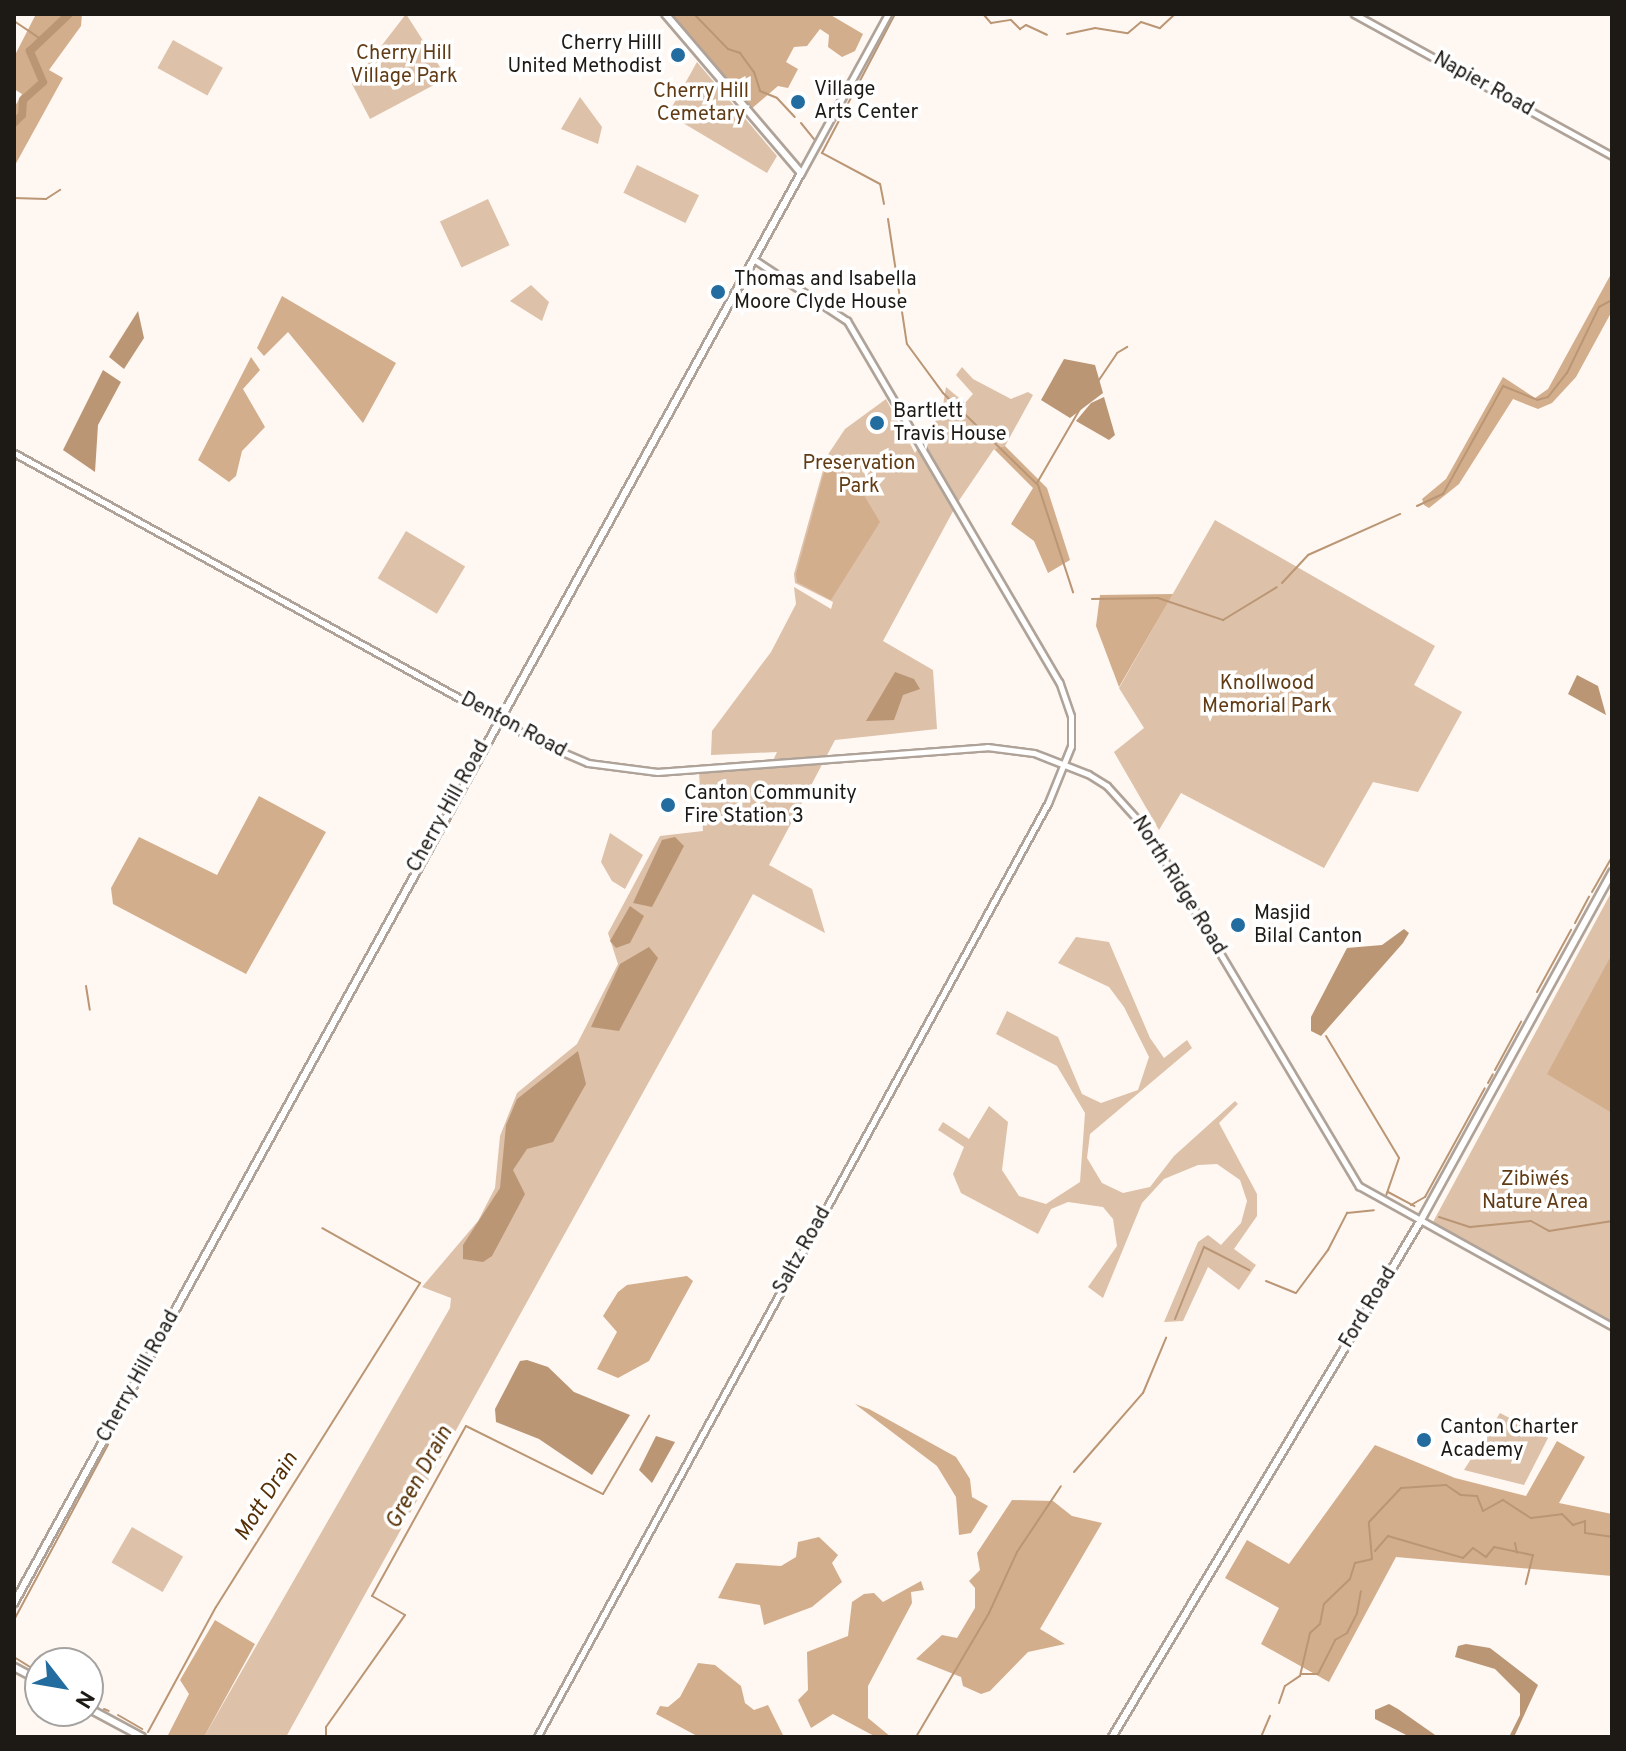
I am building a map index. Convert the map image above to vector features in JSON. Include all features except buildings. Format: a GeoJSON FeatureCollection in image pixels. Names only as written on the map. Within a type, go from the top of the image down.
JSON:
{"type":"FeatureCollection","features":[{"type":"Feature","properties":{"kind":"main road"},"geometry":{"type":"LineString","coordinates":[[665,14],[801,173]]}},
{"type":"Feature","properties":{"kind":"main road","name":"Cherry Hill Road"},"geometry":{"type":"LineString","coordinates":[[14,1603],[801,173]]}},
{"type":"Feature","properties":{"kind":"main road","name":"Ford Road"},"geometry":{"type":"LineString","coordinates":[[1112,1737],[1421,1220],[1612,872]]}},
{"type":"Feature","properties":{"kind":"main road"},"geometry":{"type":"LineString","coordinates":[[104,1717],[142,1737]]}},
{"type":"Feature","properties":{"kind":"street","name":"Cherry Hill Road"},"geometry":{"type":"LineString","coordinates":[[801,173],[888,14]]}},
{"type":"Feature","properties":{"kind":"street","name":"Napier Road"},"geometry":{"type":"LineString","coordinates":[[1354,14],[1612,156]]}},
{"type":"Feature","properties":{"kind":"street"},"geometry":{"type":"LineString","coordinates":[[755,260],[847,321],[1064,690],[1072,726],[1068,765]]}},
{"type":"Feature","properties":{"kind":"street","name":"Denton Road"},"geometry":{"type":"LineString","coordinates":[[14,453],[576,759],[633,771],[975,747],[1019,750],[1068,765]]}},
{"type":"Feature","properties":{"kind":"street","name":"North Ridge Road"},"geometry":{"type":"LineString","coordinates":[[1068,765],[1107,786],[1146,829],[1359,1186],[1612,1326]]}},
{"type":"Feature","properties":{"kind":"street","name":"Saltz Road"},"geometry":{"type":"LineString","coordinates":[[537,1737],[1068,765]]}},
{"type":"Feature","properties":{"kind":"green space","name":"Cherry Hill Village Park"},"geometry":{"type":"Polygon","coordinates":[[[406,14],[447,78],[370,119],[352,84],[406,14]]]}},
{"type":"Feature","properties":{"kind":"green space"},"geometry":{"type":"Polygon","coordinates":[[[173,40],[223,68],[207,96],[157,68],[173,40]]]}},
{"type":"Feature","properties":{"kind":"green space","name":"Cherry Hill Cemetary"},"geometry":{"type":"Polygon","coordinates":[[[697,62],[777,156],[767,173],[668,114],[697,62]]]}},
{"type":"Feature","properties":{"kind":"green space"},"geometry":{"type":"Polygon","coordinates":[[[580,97],[602,127],[598,144],[561,129],[580,97]]]}},
{"type":"Feature","properties":{"kind":"green space"},"geometry":{"type":"Polygon","coordinates":[[[637,165],[699,195],[685,223],[623,193],[637,165]]]}},
{"type":"Feature","properties":{"kind":"green space"},"geometry":{"type":"Polygon","coordinates":[[[488,199],[510,245],[462,268],[440,221],[488,199]]]}},
{"type":"Feature","properties":{"kind":"green space"},"geometry":{"type":"Polygon","coordinates":[[[531,285],[549,302],[542,321],[510,301],[531,285]]]}},
{"type":"Feature","properties":{"kind":"green space","name":"Preservation Park"},"geometry":{"type":"Polygon","coordinates":[[[962,367],[973,379],[1011,399],[1028,392],[1033,395],[1005,446],[994,449],[958,502],[883,641],[933,670],[937,729],[835,740],[769,865],[812,889],[825,933],[753,894],[286,1737],[204,1737],[450,1308],[451,1298],[422,1287],[478,1221],[495,1188],[500,1136],[517,1093],[577,1044],[618,964],[608,933],[660,836],[703,831],[699,773],[770,767],[777,752],[711,755],[712,731],[771,652],[796,604],[794,587],[831,609],[833,602],[795,583],[794,574],[827,456],[845,429],[886,399],[915,453],[942,411],[946,387],[965,403],[973,394],[956,375],[962,367]]]}},
{"type":"Feature","properties":{"kind":"green space","name":"Knollwood Memorial Park"},"geometry":{"type":"Polygon","coordinates":[[[1215,520],[1435,646],[1414,685],[1462,712],[1418,792],[1373,782],[1324,868],[1181,793],[1159,830],[1114,752],[1144,728],[1119,688],[1215,520]]]}},
{"type":"Feature","properties":{"kind":"green space"},"geometry":{"type":"Polygon","coordinates":[[[406,531],[465,567],[437,614],[378,578],[406,531]]]}},
{"type":"Feature","properties":{"kind":"green space"},"geometry":{"type":"Polygon","coordinates":[[[610,833],[643,855],[625,889],[612,881],[601,862],[610,833]]]}},
{"type":"Feature","properties":{"kind":"green space","name":"Zibiwés Nature Area"},"geometry":{"type":"Polygon","coordinates":[[[1612,891],[1612,1321],[1433,1222],[1612,891]]]}},
{"type":"Feature","properties":{"kind":"green space"},"geometry":{"type":"Polygon","coordinates":[[[1076,937],[1109,942],[1150,1038],[1164,1058],[1187,1040],[1192,1048],[1090,1134],[1087,1158],[1102,1183],[1123,1193],[1150,1187],[1174,1156],[1235,1101],[1238,1104],[1219,1123],[1257,1194],[1257,1216],[1234,1249],[1256,1265],[1239,1290],[1208,1267],[1183,1321],[1164,1322],[1198,1242],[1208,1235],[1221,1245],[1241,1223],[1247,1201],[1240,1180],[1217,1164],[1198,1165],[1164,1179],[1142,1203],[1103,1298],[1088,1287],[1117,1246],[1113,1219],[1103,1207],[1068,1202],[1051,1209],[1038,1234],[961,1193],[953,1174],[964,1147],[938,1130],[943,1122],[969,1139],[989,1106],[1008,1122],[1002,1170],[1019,1196],[1046,1204],[1080,1182],[1085,1113],[1057,1066],[996,1034],[1007,1011],[1058,1037],[1082,1094],[1101,1103],[1138,1090],[1149,1057],[1124,1007],[1109,987],[1058,963],[1076,937]]]}},
{"type":"Feature","properties":{"kind":"green space"},"geometry":{"type":"Polygon","coordinates":[[[1500,1413],[1548,1438],[1524,1485],[1464,1470],[1500,1413]]]}},
{"type":"Feature","properties":{"kind":"green space"},"geometry":{"type":"Polygon","coordinates":[[[132,1527],[183,1556],[163,1592],[112,1563],[132,1527]]]}},
{"type":"Feature","properties":{"kind":"shaded area"},"geometry":{"type":"Polygon","coordinates":[[[36,14],[82,14],[81,26],[49,70],[63,78],[14,167],[14,108],[22,94],[14,89],[14,57],[36,14]]]}},
{"type":"Feature","properties":{"kind":"shaded area"},"geometry":{"type":"Polygon","coordinates":[[[672,14],[829,14],[863,34],[855,51],[842,57],[828,47],[829,35],[820,29],[807,46],[794,47],[786,62],[798,69],[788,88],[778,86],[750,110],[672,14]]]}},
{"type":"Feature","properties":{"kind":"shaded area"},"geometry":{"type":"Polygon","coordinates":[[[1611,274],[1612,311],[1576,377],[1552,403],[1538,409],[1513,399],[1459,484],[1429,508],[1424,505],[1422,499],[1446,479],[1503,377],[1535,398],[1548,389],[1611,274]]]}},
{"type":"Feature","properties":{"kind":"shaded area"},"geometry":{"type":"Polygon","coordinates":[[[282,296],[396,363],[363,423],[288,332],[264,356],[257,348],[282,296]]]}},
{"type":"Feature","properties":{"kind":"shaded area"},"geometry":{"type":"Polygon","coordinates":[[[138,311],[144,338],[124,369],[109,357],[138,311]]]}},
{"type":"Feature","properties":{"kind":"shaded area"},"geometry":{"type":"Polygon","coordinates":[[[251,357],[260,370],[243,389],[265,427],[242,451],[236,476],[229,482],[198,460],[251,357]]]}},
{"type":"Feature","properties":{"kind":"shaded area"},"geometry":{"type":"Polygon","coordinates":[[[1064,359],[1095,365],[1103,393],[1070,418],[1041,400],[1064,359]]]}},
{"type":"Feature","properties":{"kind":"shaded area"},"geometry":{"type":"Polygon","coordinates":[[[103,370],[121,382],[98,425],[95,472],[63,450],[103,370]]]}},
{"type":"Feature","properties":{"kind":"shaded area"},"geometry":{"type":"Polygon","coordinates":[[[1104,397],[1115,435],[1109,440],[1076,421],[1091,403],[1104,397]]]}},
{"type":"Feature","properties":{"kind":"shaded area"},"geometry":{"type":"Polygon","coordinates":[[[1005,446],[1047,488],[1070,560],[1048,573],[1034,541],[1011,524],[1033,488],[994,449],[1005,446]]]}},
{"type":"Feature","properties":{"kind":"shaded area"},"geometry":{"type":"Polygon","coordinates":[[[828,458],[838,458],[836,465],[845,482],[859,487],[880,522],[831,600],[797,582],[796,574],[828,458]]]}},
{"type":"Feature","properties":{"kind":"shaded area"},"geometry":{"type":"Polygon","coordinates":[[[1173,594],[1119,687],[1096,626],[1100,595],[1173,594]]]}},
{"type":"Feature","properties":{"kind":"shaded area"},"geometry":{"type":"Polygon","coordinates":[[[895,672],[914,679],[920,689],[903,695],[894,720],[866,721],[895,672]]]}},
{"type":"Feature","properties":{"kind":"shaded area"},"geometry":{"type":"Polygon","coordinates":[[[1577,675],[1598,686],[1606,715],[1568,694],[1577,675]]]}},
{"type":"Feature","properties":{"kind":"shaded area"},"geometry":{"type":"Polygon","coordinates":[[[259,796],[326,832],[246,974],[113,904],[111,888],[139,837],[217,875],[259,796]]]}},
{"type":"Feature","properties":{"kind":"shaded area"},"geometry":{"type":"Polygon","coordinates":[[[675,837],[684,846],[652,907],[633,903],[662,840],[675,837]]]}},
{"type":"Feature","properties":{"kind":"shaded area"},"geometry":{"type":"Polygon","coordinates":[[[630,906],[644,916],[630,943],[616,948],[610,941],[630,906]]]}},
{"type":"Feature","properties":{"kind":"shaded area"},"geometry":{"type":"Polygon","coordinates":[[[1404,929],[1409,933],[1403,943],[1321,1036],[1311,1031],[1311,1017],[1347,948],[1382,945],[1404,929]]]}},
{"type":"Feature","properties":{"kind":"shaded area"},"geometry":{"type":"Polygon","coordinates":[[[649,947],[658,958],[619,1031],[591,1027],[620,964],[649,947]]]}},
{"type":"Feature","properties":{"kind":"shaded area"},"geometry":{"type":"Polygon","coordinates":[[[1612,954],[1612,1113],[1547,1074],[1612,954]]]}},
{"type":"Feature","properties":{"kind":"shaded area"},"geometry":{"type":"Polygon","coordinates":[[[578,1051],[586,1084],[553,1142],[527,1149],[513,1170],[525,1194],[492,1256],[483,1262],[463,1259],[463,1245],[500,1188],[506,1125],[517,1099],[578,1051]]]}},
{"type":"Feature","properties":{"kind":"shaded area"},"geometry":{"type":"Polygon","coordinates":[[[687,1276],[693,1281],[649,1361],[618,1378],[597,1369],[617,1332],[603,1316],[618,1292],[627,1285],[687,1276]]]}},
{"type":"Feature","properties":{"kind":"shaded area"},"geometry":{"type":"Polygon","coordinates":[[[527,1360],[548,1367],[574,1392],[630,1415],[592,1475],[539,1439],[496,1422],[495,1409],[520,1361],[527,1360]]]}},
{"type":"Feature","properties":{"kind":"shaded area"},"geometry":{"type":"Polygon","coordinates":[[[855,1404],[956,1457],[970,1479],[972,1497],[988,1506],[971,1533],[959,1535],[956,1497],[937,1466],[855,1404]]]}},
{"type":"Feature","properties":{"kind":"shaded area"},"geometry":{"type":"Polygon","coordinates":[[[656,1436],[675,1442],[652,1483],[639,1470],[656,1436]]]}},
{"type":"Feature","properties":{"kind":"shaded area"},"geometry":{"type":"Polygon","coordinates":[[[1557,1441],[1585,1457],[1559,1503],[1612,1514],[1612,1576],[1396,1557],[1329,1682],[1261,1644],[1279,1608],[1225,1578],[1247,1540],[1289,1564],[1375,1445],[1455,1478],[1526,1496],[1557,1441]]]}},
{"type":"Feature","properties":{"kind":"shaded area"},"geometry":{"type":"Polygon","coordinates":[[[1012,1500],[1053,1501],[1072,1516],[1102,1523],[1040,1629],[1065,1644],[1028,1652],[990,1691],[981,1694],[963,1686],[961,1677],[916,1659],[942,1635],[957,1638],[975,1608],[975,1588],[969,1581],[980,1570],[977,1553],[1012,1500]]]}},
{"type":"Feature","properties":{"kind":"shaded area"},"geometry":{"type":"Polygon","coordinates":[[[819,1537],[838,1555],[832,1563],[842,1582],[812,1607],[764,1625],[760,1605],[718,1598],[736,1563],[781,1566],[796,1557],[798,1542],[819,1537]]]}},
{"type":"Feature","properties":{"kind":"shaded area"},"geometry":{"type":"Polygon","coordinates":[[[921,1581],[924,1590],[911,1592],[912,1603],[868,1686],[868,1718],[891,1737],[876,1737],[833,1714],[811,1728],[798,1700],[808,1690],[807,1652],[848,1636],[852,1602],[864,1594],[874,1593],[883,1602],[921,1581]]]}},
{"type":"Feature","properties":{"kind":"shaded area"},"geometry":{"type":"Polygon","coordinates":[[[215,1620],[255,1644],[204,1737],[167,1737],[189,1694],[180,1680],[215,1620]]]}},
{"type":"Feature","properties":{"kind":"shaded area"},"geometry":{"type":"Polygon","coordinates":[[[1466,1644],[1490,1648],[1538,1685],[1514,1737],[1509,1737],[1520,1715],[1520,1694],[1495,1669],[1455,1657],[1458,1646],[1466,1644]]]}},
{"type":"Feature","properties":{"kind":"shaded area"},"geometry":{"type":"Polygon","coordinates":[[[698,1663],[715,1665],[741,1686],[745,1703],[754,1710],[768,1705],[784,1737],[699,1737],[656,1714],[660,1706],[668,1707],[680,1697],[698,1663]]]}},
{"type":"Feature","properties":{"kind":"shaded area"},"geometry":{"type":"Polygon","coordinates":[[[1389,1704],[1438,1737],[1410,1737],[1375,1719],[1375,1710],[1389,1704]]]}},
{"type":"Feature","properties":{"kind":"waterway"},"geometry":{"type":"LineString","coordinates":[[14,123],[22,115],[23,100],[43,82],[30,51],[69,14]]}},
{"type":"Feature","properties":{"kind":"waterway"},"geometry":{"type":"LineString","coordinates":[[694,14],[728,49],[740,53],[754,72],[760,91],[777,98],[795,117]]}},
{"type":"Feature","properties":{"kind":"waterway"},"geometry":{"type":"LineString","coordinates":[[884,204],[880,184],[822,153],[895,14]]}},
{"type":"Feature","properties":{"kind":"waterway"},"geometry":{"type":"LineString","coordinates":[[964,14],[984,15],[991,23],[1011,20],[1020,29],[1026,25],[1047,35]]}},
{"type":"Feature","properties":{"kind":"waterway"},"geometry":{"type":"LineString","coordinates":[[1067,34],[1095,28],[1128,33],[1141,22],[1160,28],[1174,15],[1187,14]]}},
{"type":"Feature","properties":{"kind":"waterway"},"geometry":{"type":"LineString","coordinates":[[14,21],[41,39]]}},
{"type":"Feature","properties":{"kind":"waterway"},"geometry":{"type":"LineString","coordinates":[[801,123],[814,139]]}},
{"type":"Feature","properties":{"kind":"waterway"},"geometry":{"type":"LineString","coordinates":[[14,198],[46,199],[60,190]]}},
{"type":"Feature","properties":{"kind":"waterway"},"geometry":{"type":"LineString","coordinates":[[888,219],[907,344],[943,393],[1038,485],[1073,592]]}},
{"type":"Feature","properties":{"kind":"waterway"},"geometry":{"type":"LineString","coordinates":[[1417,506],[1443,494],[1503,386],[1537,400],[1548,397],[1567,373],[1599,307],[1612,300]]}},
{"type":"Feature","properties":{"kind":"waterway"},"geometry":{"type":"LineString","coordinates":[[1099,380],[1117,353],[1127,347]]}},
{"type":"Feature","properties":{"kind":"waterway"},"geometry":{"type":"LineString","coordinates":[[1037,483],[1084,402]]}},
{"type":"Feature","properties":{"kind":"waterway"},"geometry":{"type":"LineString","coordinates":[[1282,583],[1308,555],[1400,514]]}},
{"type":"Feature","properties":{"kind":"waterway"},"geometry":{"type":"LineString","coordinates":[[1092,599],[1158,598],[1223,620],[1277,587]]}},
{"type":"Feature","properties":{"kind":"waterway"},"geometry":{"type":"LineString","coordinates":[[1592,892],[1612,857]]}},
{"type":"Feature","properties":{"kind":"waterway"},"geometry":{"type":"LineString","coordinates":[[1575,923],[1589,897]]}},
{"type":"Feature","properties":{"kind":"waterway"},"geometry":{"type":"LineString","coordinates":[[1537,992],[1571,930]]}},
{"type":"Feature","properties":{"kind":"waterway"},"geometry":{"type":"LineString","coordinates":[[86,986],[90,1010]]}},
{"type":"Feature","properties":{"kind":"waterway"},"geometry":{"type":"LineString","coordinates":[[1495,1070],[1521,1022]]}},
{"type":"Feature","properties":{"kind":"waterway"},"geometry":{"type":"LineString","coordinates":[[1326,1036],[1399,1158],[1386,1195]]}},
{"type":"Feature","properties":{"kind":"waterway"},"geometry":{"type":"LineString","coordinates":[[1488,1083],[1493,1074]]}},
{"type":"Feature","properties":{"kind":"waterway"},"geometry":{"type":"LineString","coordinates":[[1411,1205],[1425,1197],[1485,1088]]}},
{"type":"Feature","properties":{"kind":"waterway"},"geometry":{"type":"LineString","coordinates":[[1388,1192],[1414,1206]]}},
{"type":"Feature","properties":{"kind":"waterway"},"geometry":{"type":"LineString","coordinates":[[1266,1281],[1296,1293],[1328,1250],[1347,1213],[1374,1210]]}},
{"type":"Feature","properties":{"kind":"waterway"},"geometry":{"type":"LineString","coordinates":[[1439,1217],[1470,1227],[1531,1221],[1549,1231],[1612,1221]]}},
{"type":"Feature","properties":{"kind":"waterway","name":"Mott Drain"},"geometry":{"type":"LineString","coordinates":[[148,1732],[216,1607],[420,1283],[322,1228]]}},
{"type":"Feature","properties":{"kind":"waterway"},"geometry":{"type":"LineString","coordinates":[[1175,1319],[1204,1247],[1249,1270]]}},
{"type":"Feature","properties":{"kind":"waterway"},"geometry":{"type":"LineString","coordinates":[[1074,1472],[1143,1393],[1166,1338]]}},
{"type":"Feature","properties":{"kind":"waterway"},"geometry":{"type":"LineString","coordinates":[[116,1430],[133,1397]]}},
{"type":"Feature","properties":{"kind":"waterway","name":"Green Drain"},"geometry":{"type":"LineString","coordinates":[[326,1737],[326,1727],[405,1615],[372,1596],[466,1426],[603,1494],[649,1416]]}},
{"type":"Feature","properties":{"kind":"waterway"},"geometry":{"type":"LineString","coordinates":[[111,1440],[114,1434]]}},
{"type":"Feature","properties":{"kind":"waterway"},"geometry":{"type":"LineString","coordinates":[[14,1620],[108,1445]]}},
{"type":"Feature","properties":{"kind":"waterway"},"geometry":{"type":"LineString","coordinates":[[1279,1703],[1285,1686],[1300,1676],[1310,1633],[1320,1624],[1324,1604],[1350,1579],[1355,1563],[1372,1559],[1369,1522],[1401,1488],[1446,1485],[1461,1495],[1477,1496],[1483,1511],[1503,1500],[1531,1518],[1562,1514],[1573,1525],[1585,1521],[1585,1533],[1612,1537]]}},
{"type":"Feature","properties":{"kind":"waterway"},"geometry":{"type":"LineString","coordinates":[[916,1737],[989,1613],[1017,1552],[1061,1486]]}},
{"type":"Feature","properties":{"kind":"waterway"},"geometry":{"type":"LineString","coordinates":[[1612,1525],[1612,1533]]}},
{"type":"Feature","properties":{"kind":"waterway"},"geometry":{"type":"LineString","coordinates":[[1375,1551],[1388,1536],[1463,1558],[1473,1548],[1486,1557],[1494,1547],[1533,1555],[1526,1584]]}},
{"type":"Feature","properties":{"kind":"waterway"},"geometry":{"type":"LineString","coordinates":[[1515,1543],[1517,1553]]}},
{"type":"Feature","properties":{"kind":"waterway"},"geometry":{"type":"LineString","coordinates":[[1301,1674],[1318,1674],[1335,1640],[1347,1633],[1357,1613],[1361,1591]]}},
{"type":"Feature","properties":{"kind":"waterway","name":"Mott Drain"},"geometry":{"type":"LineString","coordinates":[[14,1657],[24,1663]]}},
{"type":"Feature","properties":{"kind":"waterway","name":"Mott Drain"},"geometry":{"type":"LineString","coordinates":[[104,1709],[109,1711]]}},
{"type":"Feature","properties":{"kind":"waterway","name":"Mott Drain"},"geometry":{"type":"LineString","coordinates":[[118,1715],[142,1729]]}},
{"type":"Feature","properties":{"kind":"waterway"},"geometry":{"type":"LineString","coordinates":[[1261,1737],[1270,1716]]}},
{"type":"Feature","properties":{"kind":"place","name":"Cherry Hilll United Methodist"},"geometry":{"type":"Point","coordinates":[678,55]}},
{"type":"Feature","properties":{"kind":"place","name":"Village Arts Center"},"geometry":{"type":"Point","coordinates":[798,102]}},
{"type":"Feature","properties":{"kind":"place","name":"Thomas and Isabella Moore Clyde House"},"geometry":{"type":"Point","coordinates":[718,292]}},
{"type":"Feature","properties":{"kind":"place","name":"Bartlett Travis House"},"geometry":{"type":"Point","coordinates":[877,423]}},
{"type":"Feature","properties":{"kind":"place","name":"Canton Community Fire Station 3"},"geometry":{"type":"Point","coordinates":[668,805]}},
{"type":"Feature","properties":{"kind":"place","name":"Masjid Bilal Canton"},"geometry":{"type":"Point","coordinates":[1238,925]}},
{"type":"Feature","properties":{"kind":"place","name":"Canton Charter Academy"},"geometry":{"type":"Point","coordinates":[1424,1440]}}]}
